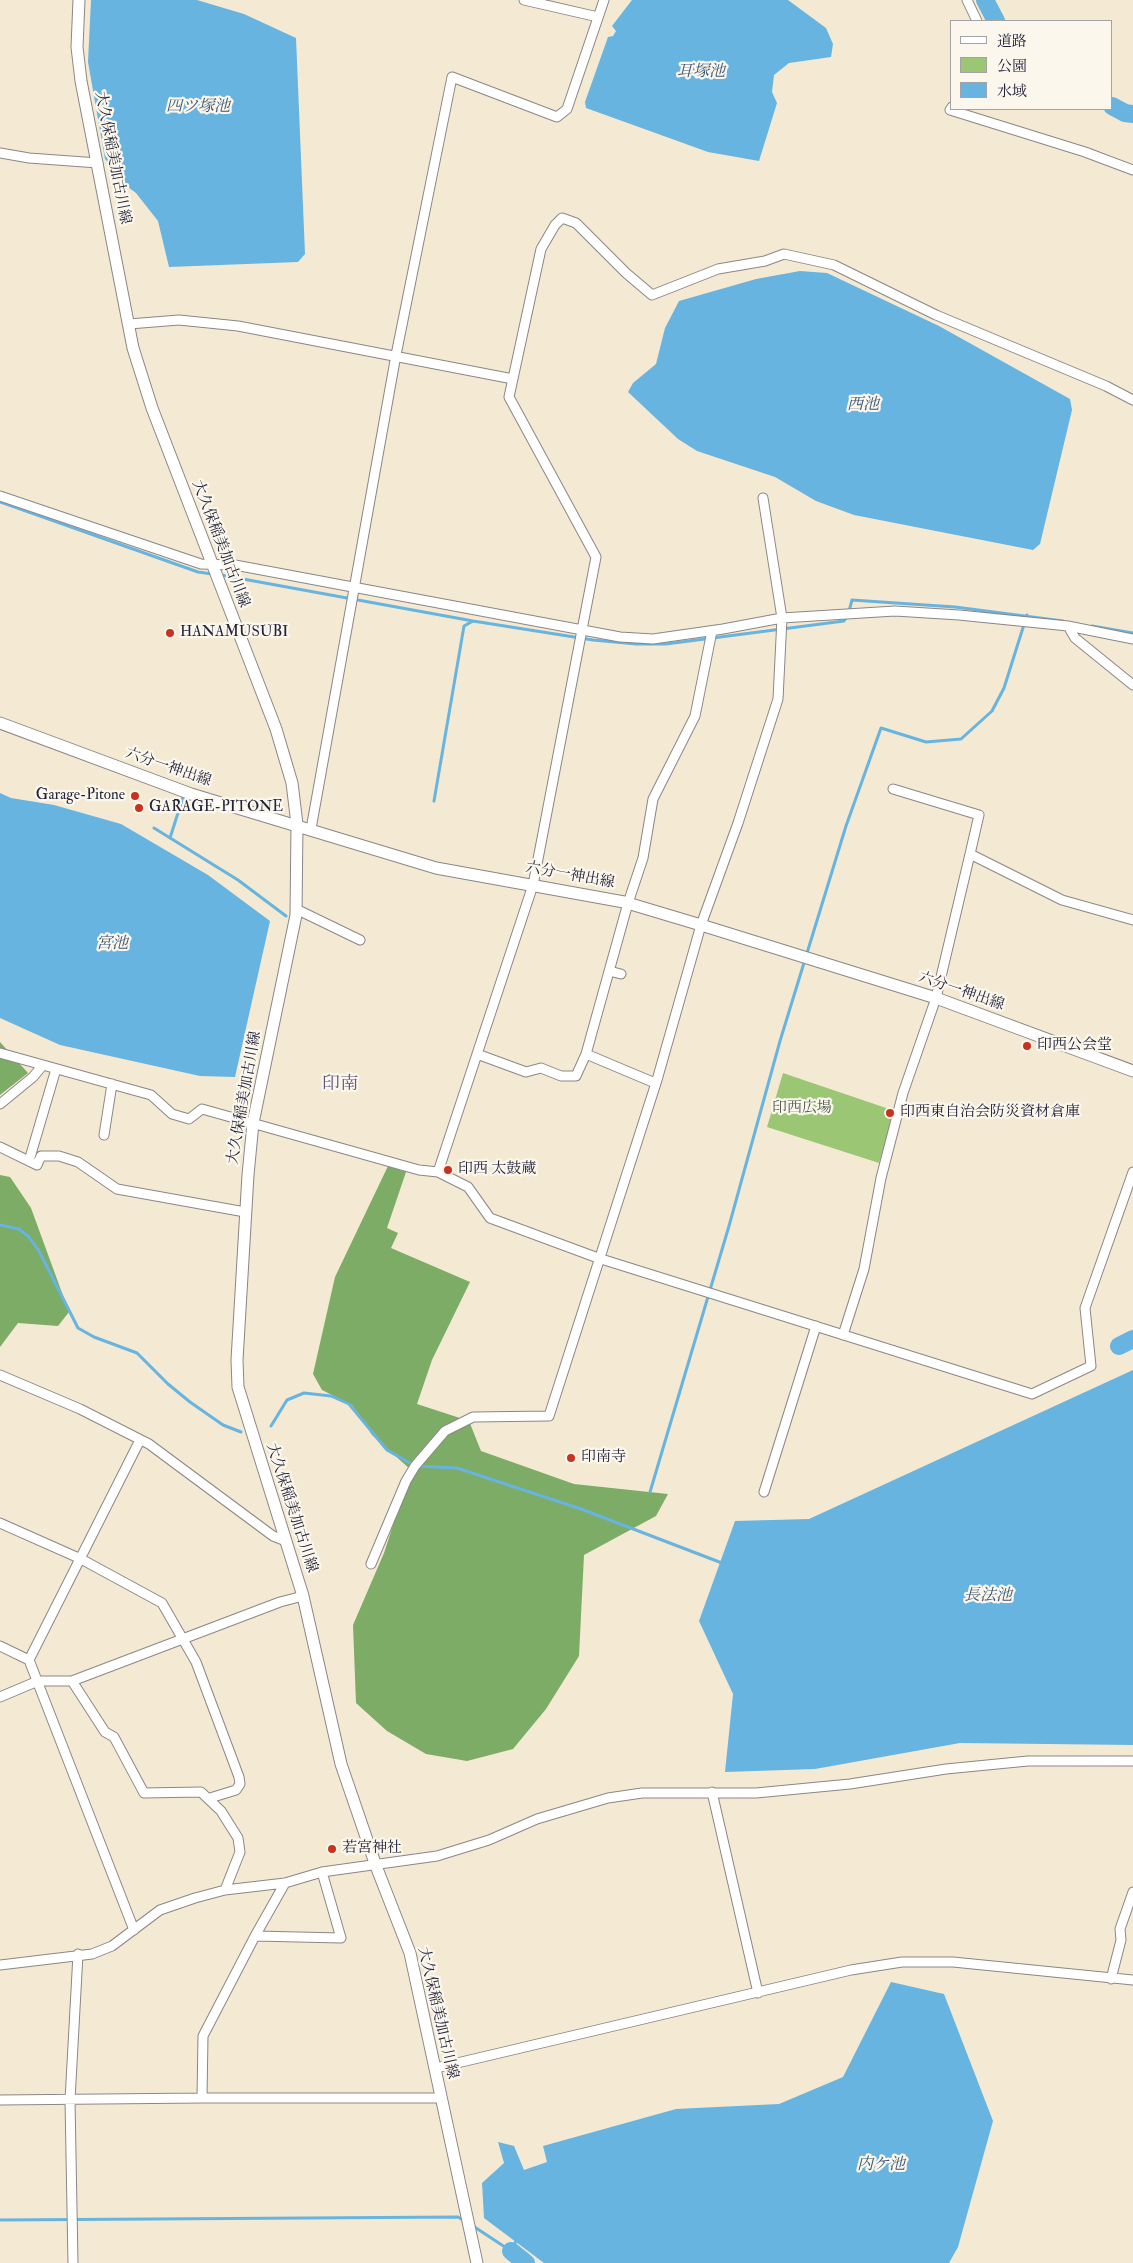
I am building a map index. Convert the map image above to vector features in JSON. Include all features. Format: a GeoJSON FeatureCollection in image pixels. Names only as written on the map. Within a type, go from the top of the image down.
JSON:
{"type":"FeatureCollection","features":[{"type":"Feature","properties":{"kind":"main road","name":"大久保稲美加古川線"},"geometry":{"type":"LineString","coordinates":[[78,0],[77,47],[81,81],[133,348],[152,408],[276,728],[292,784],[297,824],[296,909],[253,1123],[245,1212],[237,1360],[238,1387],[303,1596],[341,1764],[376,1866],[410,1953],[477,2263]]}},
{"type":"Feature","properties":{"kind":"main road","name":"六分一神出線"},"geometry":{"type":"LineString","coordinates":[[0,723],[191,794],[297,824],[436,868],[628,903],[701,925],[936,998],[1133,1071]]}},
{"type":"Feature","properties":{"kind":"street"},"geometry":{"type":"LineString","coordinates":[[524,0],[598,17]]}},
{"type":"Feature","properties":{"kind":"street"},"geometry":{"type":"LineString","coordinates":[[310,829],[396,355],[452,77],[557,117],[567,109],[604,0]]}},
{"type":"Feature","properties":{"kind":"street"},"geometry":{"type":"LineString","coordinates":[[967,0],[977,20]]}},
{"type":"Feature","properties":{"kind":"street"},"geometry":{"type":"LineString","coordinates":[[950,110],[1085,152],[1133,170]]}},
{"type":"Feature","properties":{"kind":"street"},"geometry":{"type":"LineString","coordinates":[[0,152],[29,158],[98,163]]}},
{"type":"Feature","properties":{"kind":"street"},"geometry":{"type":"LineString","coordinates":[[438,1172],[533,885],[596,557],[509,397],[541,249],[555,225],[562,218],[576,223],[626,273],[652,295],[718,269],[764,261],[784,254],[834,265],[936,315],[1106,386],[1133,400]]}},
{"type":"Feature","properties":{"kind":"street"},"geometry":{"type":"LineString","coordinates":[[129,324],[179,320],[238,326],[513,379]]}},
{"type":"Feature","properties":{"kind":"street"},"geometry":{"type":"LineString","coordinates":[[0,496],[201,564],[235,565],[582,631],[652,639],[712,631],[782,618],[895,611],[959,615],[1068,626],[1133,639]]}},
{"type":"Feature","properties":{"kind":"street"},"geometry":{"type":"LineString","coordinates":[[370,1564],[406,1481],[415,1466],[445,1431],[473,1417],[549,1416],[655,1084],[701,925],[738,823],[778,699],[782,618],[762,498]]}},
{"type":"Feature","properties":{"kind":"street"},"geometry":{"type":"LineString","coordinates":[[1068,626],[1075,638],[1133,685]]}},
{"type":"Feature","properties":{"kind":"street"},"geometry":{"type":"LineString","coordinates":[[477,1054],[526,1072],[540,1068],[561,1076],[576,1076],[586,1054],[628,903],[643,858],[652,799],[695,716],[712,631]]}},
{"type":"Feature","properties":{"kind":"street"},"geometry":{"type":"LineString","coordinates":[[843,1335],[864,1269],[881,1178],[903,1093],[936,998],[979,815],[893,788]]}},
{"type":"Feature","properties":{"kind":"street"},"geometry":{"type":"LineString","coordinates":[[970,854],[1062,900],[1133,920]]}},
{"type":"Feature","properties":{"kind":"street"},"geometry":{"type":"LineString","coordinates":[[296,909],[360,940]]}},
{"type":"Feature","properties":{"kind":"street"},"geometry":{"type":"LineString","coordinates":[[609,971],[621,974]]}},
{"type":"Feature","properties":{"kind":"street"},"geometry":{"type":"LineString","coordinates":[[0,1053],[151,1095],[172,1114],[189,1118],[202,1109],[419,1170],[438,1172],[468,1187],[490,1218],[598,1258],[1032,1394],[1091,1366],[1086,1308],[1089,1292],[1133,1172]]}},
{"type":"Feature","properties":{"kind":"street"},"geometry":{"type":"LineString","coordinates":[[586,1054],[655,1084]]}},
{"type":"Feature","properties":{"kind":"street"},"geometry":{"type":"LineString","coordinates":[[0,1104],[33,1077],[43,1065]]}},
{"type":"Feature","properties":{"kind":"street"},"geometry":{"type":"LineString","coordinates":[[29,1161],[56,1069]]}},
{"type":"Feature","properties":{"kind":"street"},"geometry":{"type":"LineString","coordinates":[[104,1135],[112,1084]]}},
{"type":"Feature","properties":{"kind":"street"},"geometry":{"type":"LineString","coordinates":[[0,1147],[37,1165],[41,1156],[59,1156],[78,1162],[117,1189],[245,1212]]}},
{"type":"Feature","properties":{"kind":"street"},"geometry":{"type":"LineString","coordinates":[[764,1492],[816,1326]]}},
{"type":"Feature","properties":{"kind":"street"},"geometry":{"type":"LineString","coordinates":[[0,1375],[80,1409],[140,1440],[273,1536],[286,1541]]}},
{"type":"Feature","properties":{"kind":"street"},"geometry":{"type":"LineString","coordinates":[[29,1660],[140,1440]]}},
{"type":"Feature","properties":{"kind":"street"},"geometry":{"type":"LineString","coordinates":[[0,1523],[81,1559],[162,1603],[184,1638],[196,1662],[239,1777],[240,1784],[236,1790],[210,1798]]}},
{"type":"Feature","properties":{"kind":"street"},"geometry":{"type":"LineString","coordinates":[[0,1697],[38,1681],[72,1681],[280,1602],[303,1596]]}},
{"type":"Feature","properties":{"kind":"street"},"geometry":{"type":"LineString","coordinates":[[0,1646],[29,1660],[134,1930]]}},
{"type":"Feature","properties":{"kind":"street"},"geometry":{"type":"LineString","coordinates":[[72,1681],[105,1732],[114,1737],[144,1793],[201,1792],[210,1798],[221,1811],[238,1838],[240,1852],[226,1890]]}},
{"type":"Feature","properties":{"kind":"street"},"geometry":{"type":"LineString","coordinates":[[0,1965],[78,1954],[92,1954],[112,1946],[160,1910],[226,1890],[285,1883],[322,1872],[437,1856],[489,1840],[537,1819],[608,1798],[642,1793],[765,1792],[850,1784],[946,1769],[1028,1761],[1133,1761]]}},
{"type":"Feature","properties":{"kind":"street"},"geometry":{"type":"LineString","coordinates":[[712,1792],[758,1993]]}},
{"type":"Feature","properties":{"kind":"street"},"geometry":{"type":"LineString","coordinates":[[255,1936],[341,1938],[322,1872]]}},
{"type":"Feature","properties":{"kind":"street"},"geometry":{"type":"LineString","coordinates":[[202,2098],[203,2036],[285,1883]]}},
{"type":"Feature","properties":{"kind":"street"},"geometry":{"type":"LineString","coordinates":[[1111,1979],[1121,1940],[1120,1929],[1133,1892]]}},
{"type":"Feature","properties":{"kind":"street"},"geometry":{"type":"LineString","coordinates":[[73,2263],[70,2100],[78,1954]]}},
{"type":"Feature","properties":{"kind":"street"},"geometry":{"type":"LineString","coordinates":[[436,2068],[851,1970],[902,1962],[953,1962],[1133,1980]]}},
{"type":"Feature","properties":{"kind":"street"},"geometry":{"type":"LineString","coordinates":[[0,2100],[441,2098]]}},
{"type":"Feature","properties":{"kind":"green space"},"geometry":{"type":"Polygon","coordinates":[[[0,1042],[28,1073],[0,1095],[0,1042]]]}},
{"type":"Feature","properties":{"kind":"green space","name":"印西広場"},"geometry":{"type":"Polygon","coordinates":[[[783,1073],[895,1111],[879,1163],[767,1127],[783,1073]]]}},
{"type":"Feature","properties":{"kind":"green space"},"geometry":{"type":"Polygon","coordinates":[[[388,1166],[406,1172],[387,1228],[398,1233],[391,1248],[470,1282],[432,1360],[417,1404],[469,1421],[481,1451],[574,1484],[668,1494],[656,1516],[584,1555],[579,1656],[546,1709],[513,1749],[467,1761],[426,1754],[387,1731],[356,1703],[353,1625],[384,1553],[411,1470],[372,1435],[352,1405],[322,1390],[313,1374],[335,1277],[388,1166]]]}},
{"type":"Feature","properties":{"kind":"green space"},"geometry":{"type":"Polygon","coordinates":[[[0,1175],[10,1177],[31,1208],[69,1312],[58,1326],[18,1323],[0,1347],[0,1175]]]}},
{"type":"Feature","properties":{"kind":"water","name":"四ツ塚池"},"geometry":{"type":"Polygon","coordinates":[[[91,0],[197,0],[244,14],[296,38],[305,254],[298,262],[169,267],[158,221],[136,193],[116,178],[115,171],[105,159],[88,62],[91,0]]]}},
{"type":"Feature","properties":{"kind":"water","name":"耳塚池"},"geometry":{"type":"Polygon","coordinates":[[[632,0],[788,0],[826,28],[833,44],[831,57],[789,63],[774,75],[772,92],[777,103],[759,161],[708,152],[586,108],[585,102],[608,37],[613,36],[616,31],[612,26],[632,0]]]}},
{"type":"Feature","properties":{"kind":"water","name":"西池"},"geometry":{"type":"Polygon","coordinates":[[[800,271],[827,273],[939,326],[1070,399],[1072,410],[1040,544],[1033,550],[854,515],[816,501],[775,477],[697,451],[678,439],[628,392],[633,383],[656,364],[665,328],[679,301],[756,279],[800,271]]]}},
{"type":"Feature","properties":{"kind":"water","name":"宮池"},"geometry":{"type":"Polygon","coordinates":[[[0,793],[11,798],[54,805],[121,824],[208,875],[270,921],[235,1077],[200,1076],[60,1045],[0,1018],[0,793]]]}},
{"type":"Feature","properties":{"kind":"water","name":"長法池"},"geometry":{"type":"Polygon","coordinates":[[[1133,1370],[1133,1745],[960,1743],[815,1769],[725,1772],[733,1694],[699,1621],[735,1521],[809,1519],[1133,1370]]]}},
{"type":"Feature","properties":{"kind":"water","name":"内ケ池"},"geometry":{"type":"Polygon","coordinates":[[[891,1982],[944,1994],[993,2121],[958,2247],[949,2263],[544,2263],[484,2218],[482,2183],[504,2163],[498,2142],[514,2146],[524,2170],[547,2162],[543,2146],[676,2109],[779,2104],[843,2077],[891,1982]]]}},
{"type":"Feature","properties":{"kind":"waterway"},"geometry":{"type":"LineString","coordinates":[[985,0],[995,20]]}},
{"type":"Feature","properties":{"kind":"waterway"},"geometry":{"type":"LineString","coordinates":[[1113,107],[1125,113],[1133,114]]}},
{"type":"Feature","properties":{"kind":"waterway"},"geometry":{"type":"LineString","coordinates":[[0,502],[198,572],[212,574]]}},
{"type":"Feature","properties":{"kind":"waterway"},"geometry":{"type":"LineString","coordinates":[[221,575],[473,621]]}},
{"type":"Feature","properties":{"kind":"waterway"},"geometry":{"type":"LineString","coordinates":[[434,801],[464,626],[473,621],[593,640],[636,644],[666,644],[844,621],[848,615],[852,600],[955,607],[1063,621]]}},
{"type":"Feature","properties":{"kind":"waterway"},"geometry":{"type":"LineString","coordinates":[[650,1492],[729,1226],[780,1041],[846,826],[881,728],[926,742],[961,739],[992,711],[1004,688],[1027,615]]}},
{"type":"Feature","properties":{"kind":"waterway"},"geometry":{"type":"LineString","coordinates":[[1092,626],[1133,633]]}},
{"type":"Feature","properties":{"kind":"waterway"},"geometry":{"type":"LineString","coordinates":[[170,838],[184,794]]}},
{"type":"Feature","properties":{"kind":"waterway"},"geometry":{"type":"LineString","coordinates":[[154,828],[238,880],[286,916]]}},
{"type":"Feature","properties":{"kind":"waterway"},"geometry":{"type":"LineString","coordinates":[[0,1225],[19,1229],[29,1237],[39,1251],[78,1328],[94,1337],[137,1353],[168,1384],[190,1402],[223,1425],[241,1432]]}},
{"type":"Feature","properties":{"kind":"waterway"},"geometry":{"type":"LineString","coordinates":[[1119,1346],[1133,1339]]}},
{"type":"Feature","properties":{"kind":"waterway"},"geometry":{"type":"LineString","coordinates":[[271,1426],[287,1400],[304,1393],[331,1396],[349,1404],[387,1450],[415,1466],[457,1468],[581,1509],[722,1563]]}},
{"type":"Feature","properties":{"kind":"waterway"},"geometry":{"type":"LineString","coordinates":[[0,2220],[458,2217],[463,2220]]}},
{"type":"Feature","properties":{"kind":"waterway"},"geometry":{"type":"LineString","coordinates":[[473,2226],[511,2251],[517,2239]]}},
{"type":"Feature","properties":{"kind":"waterway"},"geometry":{"type":"LineString","coordinates":[[511,2251],[526,2263]]}},
{"type":"Feature","properties":{"kind":"place","name":"HANAMUSUBI"},"geometry":{"type":"Point","coordinates":[170,633]}},
{"type":"Feature","properties":{"kind":"place","name":"Garage-Pitone"},"geometry":{"type":"Point","coordinates":[135,796]}},
{"type":"Feature","properties":{"kind":"place","name":"GARAGE-PITONE"},"geometry":{"type":"Point","coordinates":[139,808]}},
{"type":"Feature","properties":{"kind":"place","name":"印西公会堂"},"geometry":{"type":"Point","coordinates":[1027,1046]}},
{"type":"Feature","properties":{"kind":"place","name":"印西東自治会防災資材倉庫"},"geometry":{"type":"Point","coordinates":[890,1113]}},
{"type":"Feature","properties":{"kind":"place","name":"印西 太鼓蔵"},"geometry":{"type":"Point","coordinates":[448,1170]}},
{"type":"Feature","properties":{"kind":"place","name":"印南寺"},"geometry":{"type":"Point","coordinates":[571,1458]}},
{"type":"Feature","properties":{"kind":"place","name":"若宮神社"},"geometry":{"type":"Point","coordinates":[332,1849]}},
{"type":"Feature","properties":{"kind":"district","name":"印南"},"geometry":{"type":"Point","coordinates":[340,1085]}}]}
